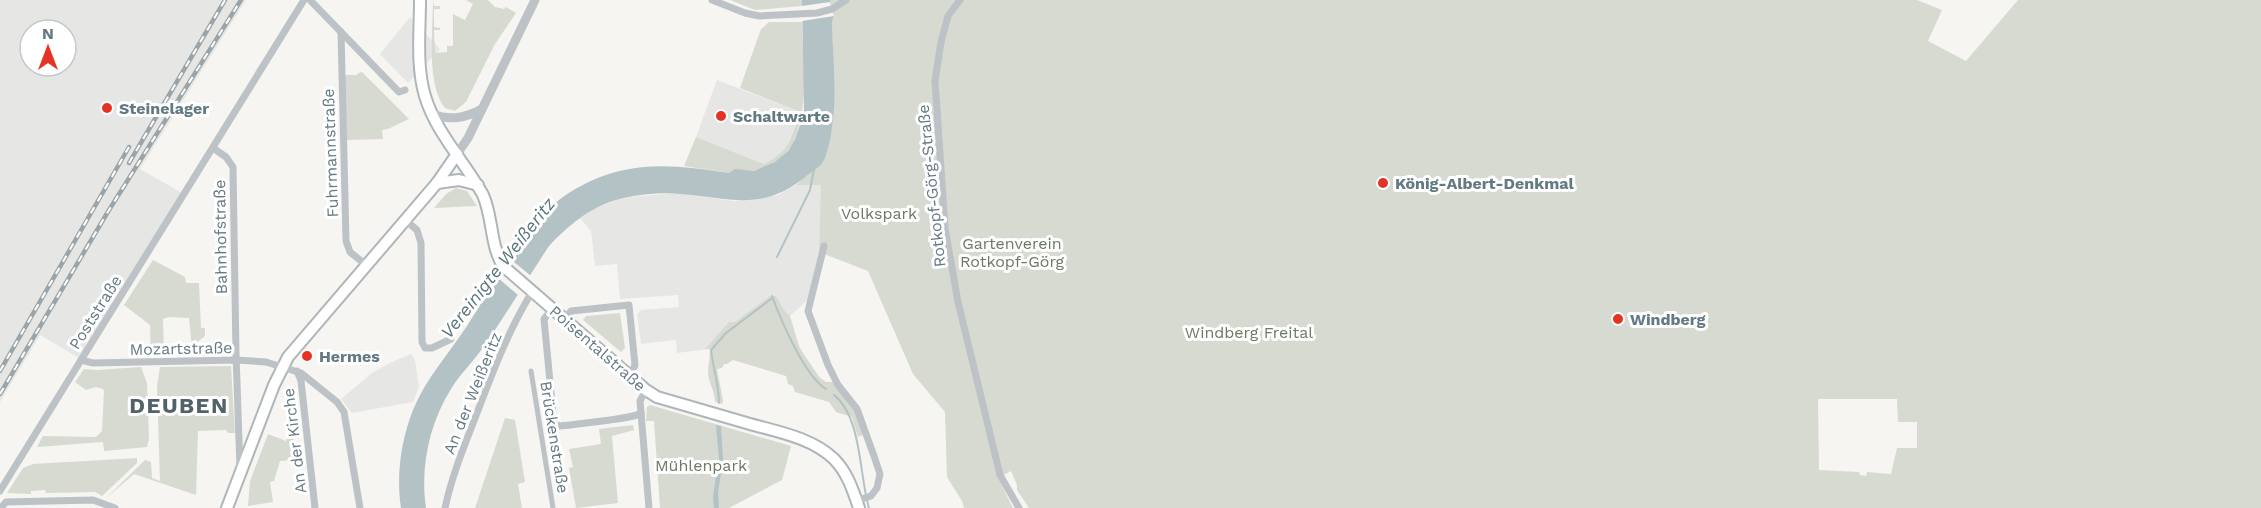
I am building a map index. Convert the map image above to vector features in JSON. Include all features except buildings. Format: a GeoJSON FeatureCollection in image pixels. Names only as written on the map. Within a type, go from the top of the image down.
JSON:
{"type":"FeatureCollection","features":[{"type":"Feature","properties":{"kind":"main road","name":"Poisentalstraße"},"geometry":{"type":"LineString","coordinates":[[420,0],[424,94],[432,114],[478,185],[488,205],[496,250],[503,266],[646,390],[657,397],[778,432],[814,445],[841,468],[860,503]]}},
{"type":"Feature","properties":{"kind":"main road"},"geometry":{"type":"LineString","coordinates":[[227,508],[288,357],[437,183],[457,154]]}},
{"type":"Feature","properties":{"kind":"main road"},"geometry":{"type":"LineString","coordinates":[[437,183],[459,180],[478,185]]}},
{"type":"Feature","properties":{"kind":"street"},"geometry":{"type":"LineString","coordinates":[[213,148],[304,0]]}},
{"type":"Feature","properties":{"kind":"street"},"geometry":{"type":"LineString","coordinates":[[310,0],[399,92],[405,90]]}},
{"type":"Feature","properties":{"kind":"street"},"geometry":{"type":"LineString","coordinates":[[457,154],[536,0]]}},
{"type":"Feature","properties":{"kind":"street"},"geometry":{"type":"LineString","coordinates":[[712,0],[752,15],[802,14],[832,9],[846,0]]}},
{"type":"Feature","properties":{"kind":"street","name":"Rotkopf-Görg-Straße"},"geometry":{"type":"LineString","coordinates":[[960,0],[948,16],[935,81],[945,228],[958,302],[1000,475],[1019,508]]}},
{"type":"Feature","properties":{"kind":"street","name":"Fuhrmannstraße"},"geometry":{"type":"LineString","coordinates":[[340,32],[346,241],[350,252],[366,265]]}},
{"type":"Feature","properties":{"kind":"street"},"geometry":{"type":"LineString","coordinates":[[432,114],[443,118],[459,118],[482,109]]}},
{"type":"Feature","properties":{"kind":"street","name":"Bahnhofstraße"},"geometry":{"type":"LineString","coordinates":[[213,148],[226,156],[232,166],[240,472]]}},
{"type":"Feature","properties":{"kind":"street","name":"Poststraße"},"geometry":{"type":"LineString","coordinates":[[0,491],[213,148]]}},
{"type":"Feature","properties":{"kind":"street"},"geometry":{"type":"LineString","coordinates":[[405,220],[417,230],[421,243],[422,342],[425,348],[432,348],[451,339]]}},
{"type":"Feature","properties":{"kind":"street"},"geometry":{"type":"LineString","coordinates":[[824,246],[808,311],[838,385],[857,409],[880,474],[877,488],[872,496],[860,503]]}},
{"type":"Feature","properties":{"kind":"street","name":"An der Weißeritz"},"geometry":{"type":"LineString","coordinates":[[445,508],[456,467],[529,288]]}},
{"type":"Feature","properties":{"kind":"street"},"geometry":{"type":"LineString","coordinates":[[565,318],[571,311],[629,305],[635,365],[630,375]]}},
{"type":"Feature","properties":{"kind":"street","name":"Brückenstraße"},"geometry":{"type":"LineString","coordinates":[[553,309],[544,319],[555,424],[560,426],[636,417],[641,413]]}},
{"type":"Feature","properties":{"kind":"street","name":"Mozartstraße"},"geometry":{"type":"LineString","coordinates":[[81,360],[93,363],[236,360],[283,365],[297,371],[337,402],[345,412],[360,508]]}},
{"type":"Feature","properties":{"kind":"street","name":"An der Kirche"},"geometry":{"type":"LineString","coordinates":[[297,371],[301,381],[315,508]]}},
{"type":"Feature","properties":{"kind":"street","name":"Brückenstraße"},"geometry":{"type":"LineString","coordinates":[[531,371],[553,508]]}},
{"type":"Feature","properties":{"kind":"street"},"geometry":{"type":"LineString","coordinates":[[646,390],[640,401],[649,508]]}},
{"type":"Feature","properties":{"kind":"street"},"geometry":{"type":"LineString","coordinates":[[2,507],[6,502],[93,500],[100,505],[115,508]]}},
{"type":"Feature","properties":{"kind":"shaded area"},"geometry":{"type":"Polygon","coordinates":[[[0,0],[246,0],[140,169],[182,193],[79,358],[40,335],[0,402],[0,0]]]}},
{"type":"Feature","properties":{"kind":"shaded area"},"geometry":{"type":"Polygon","coordinates":[[[802,0],[830,0],[834,16],[832,22],[833,125],[830,142],[822,163],[792,186],[762,199],[732,200],[672,193],[639,195],[606,203],[571,225],[549,246],[480,352],[455,383],[443,403],[432,431],[425,462],[426,508],[401,508],[399,483],[401,458],[409,422],[418,398],[467,326],[502,268],[543,214],[560,199],[579,187],[616,172],[653,167],[690,168],[729,173],[735,169],[754,171],[775,162],[788,151],[804,114],[802,0]]]}},
{"type":"Feature","properties":{"kind":"shaded area"},"geometry":{"type":"Polygon","coordinates":[[[410,17],[440,49],[408,83],[380,54],[410,17]]]}},
{"type":"Feature","properties":{"kind":"shaded area"},"geometry":{"type":"Polygon","coordinates":[[[717,80],[800,112],[786,149],[776,158],[764,164],[696,137],[717,80]]]}},
{"type":"Feature","properties":{"kind":"shaded area"},"geometry":{"type":"Polygon","coordinates":[[[796,185],[822,185],[819,252],[808,299],[790,316],[784,310],[717,348],[677,353],[676,340],[641,344],[637,314],[641,310],[679,307],[678,295],[620,299],[617,264],[595,266],[591,231],[580,218],[616,200],[639,196],[677,193],[734,201],[778,195],[796,185]]]}},
{"type":"Feature","properties":{"kind":"shaded area"},"geometry":{"type":"Polygon","coordinates":[[[411,354],[415,360],[419,387],[413,402],[352,413],[341,399],[372,373],[411,354]]]}},
{"type":"Feature","properties":{"kind":"shaded area"},"geometry":{"type":"Polygon","coordinates":[[[716,425],[721,426],[723,459],[718,493],[719,508],[714,508],[713,496],[719,459],[716,425]]]}},
{"type":"Feature","properties":{"kind":"green space"},"geometry":{"type":"Polygon","coordinates":[[[433,0],[434,6],[440,6],[440,9],[434,9],[434,27],[440,28],[440,30],[434,30],[435,53],[447,52],[447,46],[453,46],[453,14],[465,20],[473,4],[466,0],[488,0],[495,7],[504,9],[506,7],[516,13],[495,44],[466,102],[455,111],[445,108],[435,85],[432,56],[433,0]]]}},
{"type":"Feature","properties":{"kind":"green space"},"geometry":{"type":"Polygon","coordinates":[[[730,0],[802,0],[802,6],[755,10],[730,0]]]}},
{"type":"Feature","properties":{"kind":"green space"},"geometry":{"type":"Polygon","coordinates":[[[830,0],[1917,0],[1942,10],[1928,41],[1966,61],[2018,0],[2261,0],[2261,508],[1029,508],[1017,490],[1011,471],[998,478],[1013,508],[964,508],[947,477],[945,412],[913,374],[868,271],[819,252],[821,185],[796,185],[824,161],[832,130],[834,94],[832,22],[834,16],[830,0]],[[1818,399],[1819,470],[1859,472],[1860,475],[1866,476],[1867,472],[1891,474],[1897,448],[1917,448],[1917,422],[1898,422],[1897,399],[1818,399]]]}},
{"type":"Feature","properties":{"kind":"green space"},"geometry":{"type":"Polygon","coordinates":[[[769,22],[802,22],[803,99],[796,137],[787,152],[774,163],[761,169],[737,170],[729,173],[684,166],[696,137],[764,164],[785,149],[800,112],[740,88],[761,29],[769,22]]]}},
{"type":"Feature","properties":{"kind":"green space"},"geometry":{"type":"Polygon","coordinates":[[[362,72],[409,119],[382,130],[383,139],[347,140],[344,75],[357,75],[362,72]]]}},
{"type":"Feature","properties":{"kind":"green space"},"geometry":{"type":"Polygon","coordinates":[[[456,188],[467,191],[477,206],[434,208],[446,194],[456,188]]]}},
{"type":"Feature","properties":{"kind":"green space"},"geometry":{"type":"Polygon","coordinates":[[[153,260],[185,277],[186,283],[199,283],[201,328],[205,328],[205,336],[196,343],[196,348],[192,348],[189,318],[169,317],[163,319],[164,357],[151,357],[150,325],[124,305],[153,260]]]}},
{"type":"Feature","properties":{"kind":"green space"},"geometry":{"type":"Polygon","coordinates":[[[770,296],[776,296],[790,316],[799,346],[820,378],[826,382],[834,382],[856,410],[863,435],[858,437],[852,417],[836,412],[829,402],[795,392],[793,386],[788,384],[786,376],[733,360],[717,369],[723,400],[722,404],[715,402],[708,374],[710,349],[705,349],[729,322],[735,322],[770,296]]]}},
{"type":"Feature","properties":{"kind":"green space"},"geometry":{"type":"Polygon","coordinates":[[[620,313],[625,348],[621,352],[583,320],[586,316],[620,313]]]}},
{"type":"Feature","properties":{"kind":"green space"},"geometry":{"type":"Polygon","coordinates":[[[231,366],[235,433],[228,433],[226,430],[198,431],[196,495],[134,474],[105,499],[145,460],[151,462],[152,478],[160,481],[157,386],[160,367],[231,366]]]}},
{"type":"Feature","properties":{"kind":"green space"},"geometry":{"type":"Polygon","coordinates":[[[141,367],[147,383],[149,439],[147,447],[104,451],[103,442],[37,447],[43,436],[96,437],[102,431],[104,391],[96,387],[86,390],[75,382],[84,369],[141,367]]]}},
{"type":"Feature","properties":{"kind":"green space","name":"Mühlenpark"},"geometry":{"type":"Polygon","coordinates":[[[650,405],[791,446],[782,480],[729,508],[660,508],[654,421],[646,421],[647,407],[650,405]]]}},
{"type":"Feature","properties":{"kind":"green space"},"geometry":{"type":"Polygon","coordinates":[[[505,418],[515,420],[525,482],[518,484],[522,508],[475,508],[505,418]]]}},
{"type":"Feature","properties":{"kind":"green space"},"geometry":{"type":"Polygon","coordinates":[[[292,424],[294,446],[302,446],[303,459],[280,461],[274,481],[270,482],[273,502],[248,506],[250,481],[268,434],[286,441],[292,424]]]}},
{"type":"Feature","properties":{"kind":"green space"},"geometry":{"type":"Polygon","coordinates":[[[633,425],[634,430],[612,436],[618,503],[576,508],[569,468],[573,467],[569,449],[601,444],[599,429],[633,425]]]}},
{"type":"Feature","properties":{"kind":"green space"},"geometry":{"type":"Polygon","coordinates":[[[137,458],[137,463],[102,496],[95,492],[46,493],[45,490],[31,491],[31,494],[7,493],[23,468],[33,464],[137,458]]]}},
{"type":"Feature","properties":{"kind":"pier"},"geometry":{"type":"Polygon","coordinates":[[[830,2],[834,16],[802,21],[802,6],[830,2]]]}},
{"type":"Feature","properties":{"kind":"pier"},"geometry":{"type":"Polygon","coordinates":[[[509,258],[531,276],[518,295],[497,277],[509,258]]]}},
{"type":"Feature","properties":{"kind":"waterway"},"geometry":{"type":"LineString","coordinates":[[777,257],[810,190],[814,169]]}},
{"type":"Feature","properties":{"kind":"waterway"},"geometry":{"type":"LineString","coordinates":[[772,296],[802,360],[826,389]]}},
{"type":"Feature","properties":{"kind":"waterway"},"geometry":{"type":"LineString","coordinates":[[719,403],[711,350],[726,333],[771,299]]}},
{"type":"Feature","properties":{"kind":"waterway"},"geometry":{"type":"LineString","coordinates":[[834,395],[850,417],[855,432],[869,508]]}},
{"type":"Feature","properties":{"kind":"railway"},"geometry":{"type":"LineString","coordinates":[[129,163],[225,0]]}},
{"type":"Feature","properties":{"kind":"railway"},"geometry":{"type":"LineString","coordinates":[[0,394],[109,210],[241,0]]}},
{"type":"Feature","properties":{"kind":"railway"},"geometry":{"type":"LineString","coordinates":[[0,371],[129,147]]}},
{"type":"Feature","properties":{"kind":"place","name":"Steinelager"},"geometry":{"type":"Point","coordinates":[107,108]}},
{"type":"Feature","properties":{"kind":"place","name":"Schaltwarte"},"geometry":{"type":"Point","coordinates":[721,116]}},
{"type":"Feature","properties":{"kind":"place","name":"König-Albert-Denkmal"},"geometry":{"type":"Point","coordinates":[1383,183]}},
{"type":"Feature","properties":{"kind":"place","name":"Windberg"},"geometry":{"type":"Point","coordinates":[1618,319]}},
{"type":"Feature","properties":{"kind":"place","name":"Hermes"},"geometry":{"type":"Point","coordinates":[307,356]}},
{"type":"Feature","properties":{"kind":"district","name":"DEUBEN"},"geometry":{"type":"Point","coordinates":[179,405]}},
{"type":"Feature","properties":{"kind":"park label","name":"Volkspark"},"geometry":{"type":"Point","coordinates":[879,213]}},
{"type":"Feature","properties":{"kind":"park label","name":"Gartenverein Rotkopf-Görg"},"geometry":{"type":"Point","coordinates":[1012,252]}},
{"type":"Feature","properties":{"kind":"park label","name":"Windberg Freital"},"geometry":{"type":"Point","coordinates":[1249,332]}},
{"type":"Feature","properties":{"kind":"water label","name":"Vereinigte Weißeritz"},"geometry":{"type":"Point","coordinates":[498,268]}}]}
